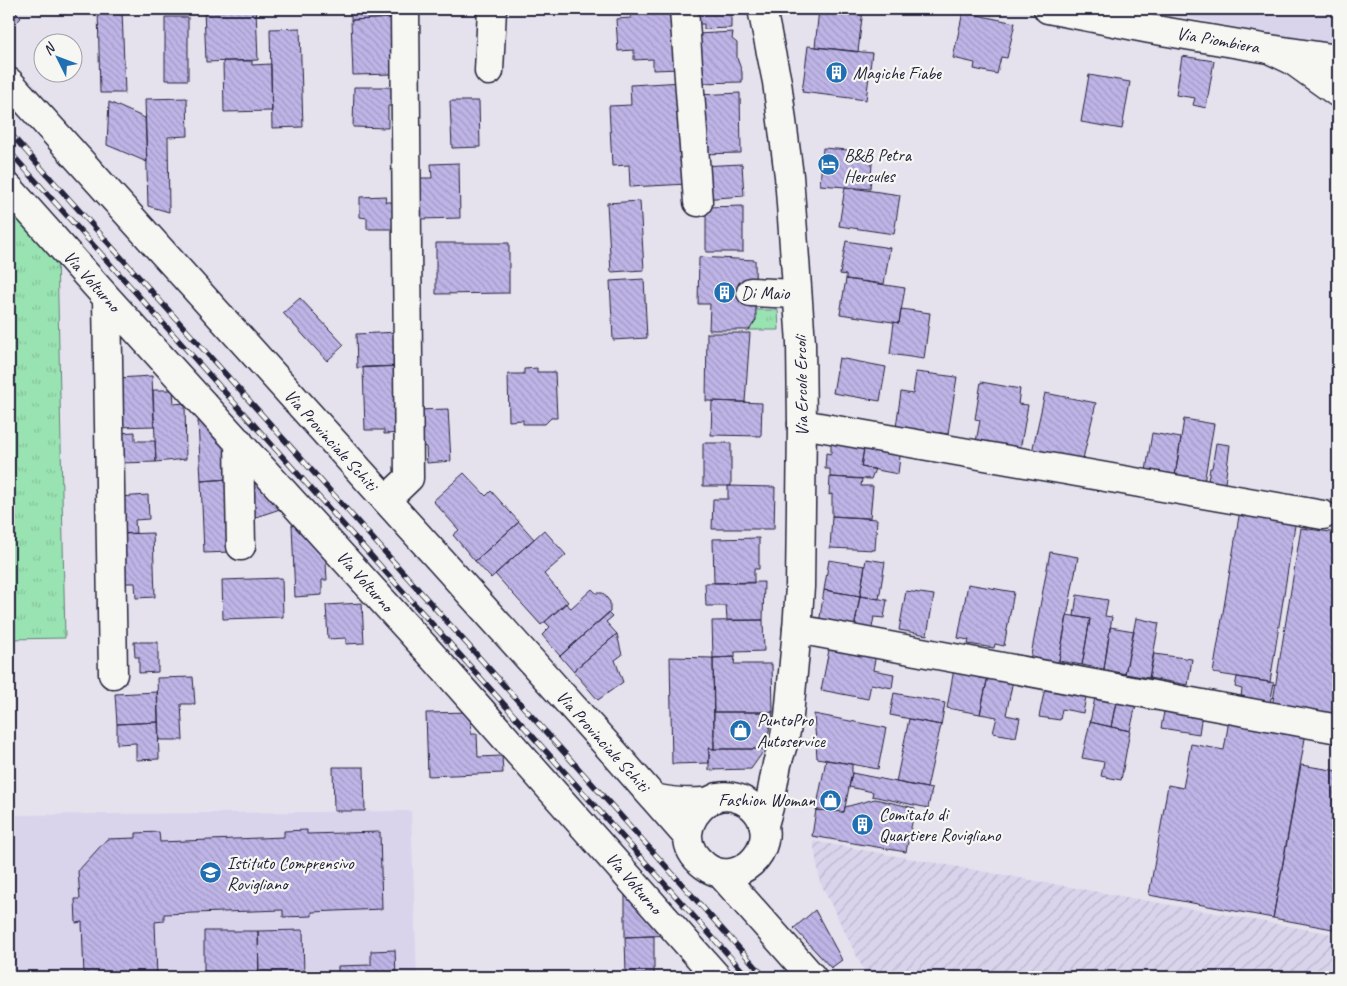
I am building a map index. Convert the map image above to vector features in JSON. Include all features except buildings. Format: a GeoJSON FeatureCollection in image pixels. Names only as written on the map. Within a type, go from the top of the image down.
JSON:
{"type":"FeatureCollection","features":[{"type":"Feature","properties":{"kind":"street"},"geometry":{"type":"LineString","coordinates":[[386,500],[409,478],[405,9]]}},
{"type":"Feature","properties":{"kind":"street"},"geometry":{"type":"LineString","coordinates":[[490,71],[492,9]]}},
{"type":"Feature","properties":{"kind":"street"},"geometry":{"type":"LineString","coordinates":[[684,9],[698,202]]}},
{"type":"Feature","properties":{"kind":"street","name":"Via Ercole Ercoli"},"geometry":{"type":"LineString","coordinates":[[762,9],[777,82],[789,176],[801,343],[802,424],[800,587],[797,629],[784,741],[764,825]]}},
{"type":"Feature","properties":{"kind":"street","name":"Via Piombiera"},"geometry":{"type":"LineString","coordinates":[[1048,9],[1150,29],[1338,59]]}},
{"type":"Feature","properties":{"kind":"street","name":"Via Piombiera"},"geometry":{"type":"LineString","coordinates":[[1269,49],[1292,60],[1338,93]]}},
{"type":"Feature","properties":{"kind":"street","name":"Via Provinciale Schiti"},"geometry":{"type":"LineString","coordinates":[[9,82],[654,798],[688,837],[691,850],[698,860],[708,868],[720,873],[812,977]]}},
{"type":"Feature","properties":{"kind":"street","name":"Via Volturno"},"geometry":{"type":"LineString","coordinates":[[9,188],[438,661],[717,977]]}},
{"type":"Feature","properties":{"kind":"street"},"geometry":{"type":"LineString","coordinates":[[752,292],[797,294]]}},
{"type":"Feature","properties":{"kind":"street"},"geometry":{"type":"LineString","coordinates":[[107,298],[113,674]]}},
{"type":"Feature","properties":{"kind":"street"},"geometry":{"type":"LineString","coordinates":[[802,424],[1323,515]]}},
{"type":"Feature","properties":{"kind":"street"},"geometry":{"type":"LineString","coordinates":[[239,442],[241,546]]}},
{"type":"Feature","properties":{"kind":"street"},"geometry":{"type":"LineString","coordinates":[[797,629],[1338,728]]}},
{"type":"Feature","properties":{"kind":"street","name":"Via Ercole Ercoli"},"geometry":{"type":"LineString","coordinates":[[717,799],[747,789],[758,782],[777,764]]}},
{"type":"Feature","properties":{"kind":"street","name":"Via Provinciale Schiti"},"geometry":{"type":"LineString","coordinates":[[654,798],[671,802],[737,797],[746,801],[754,808],[764,825],[765,834],[764,844],[755,860],[753,876],[754,894],[762,920]]}},
{"type":"Feature","properties":{"kind":"street"},"geometry":{"type":"LineString","coordinates":[[688,837],[692,817],[699,808],[717,799]]}},
{"type":"Feature","properties":{"kind":"street"},"geometry":{"type":"LineString","coordinates":[[720,873],[739,871],[755,860]]}},
{"type":"Feature","properties":{"kind":"shaded area"},"geometry":{"type":"Polygon","coordinates":[[[1147,9],[1338,9],[1338,45],[1259,32],[1147,9]]]}},
{"type":"Feature","properties":{"kind":"shaded area","name":"Istituto Comprensivo Rovigliano"},"geometry":{"type":"Polygon","coordinates":[[[411,811],[417,977],[304,977],[303,930],[204,931],[205,977],[9,977],[9,815],[411,811]]]}},
{"type":"Feature","properties":{"kind":"shaded area"},"geometry":{"type":"Polygon","coordinates":[[[813,841],[1338,935],[1338,977],[867,977],[820,882],[813,841]]]}},
{"type":"Feature","properties":{"kind":"green space"},"geometry":{"type":"Polygon","coordinates":[[[9,198],[57,253],[65,638],[9,639],[9,198]]]}},
{"type":"Feature","properties":{"kind":"green space"},"geometry":{"type":"Polygon","coordinates":[[[751,310],[778,310],[779,330],[749,330],[751,310]]]}},
{"type":"Feature","properties":{"kind":"railway"},"geometry":{"type":"LineString","coordinates":[[9,132],[765,977]]}},
{"type":"Feature","properties":{"kind":"railway"},"geometry":{"type":"LineString","coordinates":[[9,151],[748,977]]}},
{"type":"Feature","properties":{"kind":"place","name":"Magiche Fiabe"},"geometry":{"type":"Point","coordinates":[837,73]}},
{"type":"Feature","properties":{"kind":"place","name":"B&B Petra Hercules"},"geometry":{"type":"Point","coordinates":[828,165]}},
{"type":"Feature","properties":{"kind":"place","name":"Di Maio"},"geometry":{"type":"Point","coordinates":[725,293]}},
{"type":"Feature","properties":{"kind":"place","name":"PuntoPro Autoservice"},"geometry":{"type":"Point","coordinates":[741,730]}},
{"type":"Feature","properties":{"kind":"place","name":"Fashion Woman"},"geometry":{"type":"Point","coordinates":[831,800]}},
{"type":"Feature","properties":{"kind":"place","name":"Comitato di Quartiere Rovigliano"},"geometry":{"type":"Point","coordinates":[863,824]}},
{"type":"Feature","properties":{"kind":"place","name":"Istituto Comprensivo Rovigliano"},"geometry":{"type":"Point","coordinates":[211,873]}}]}
